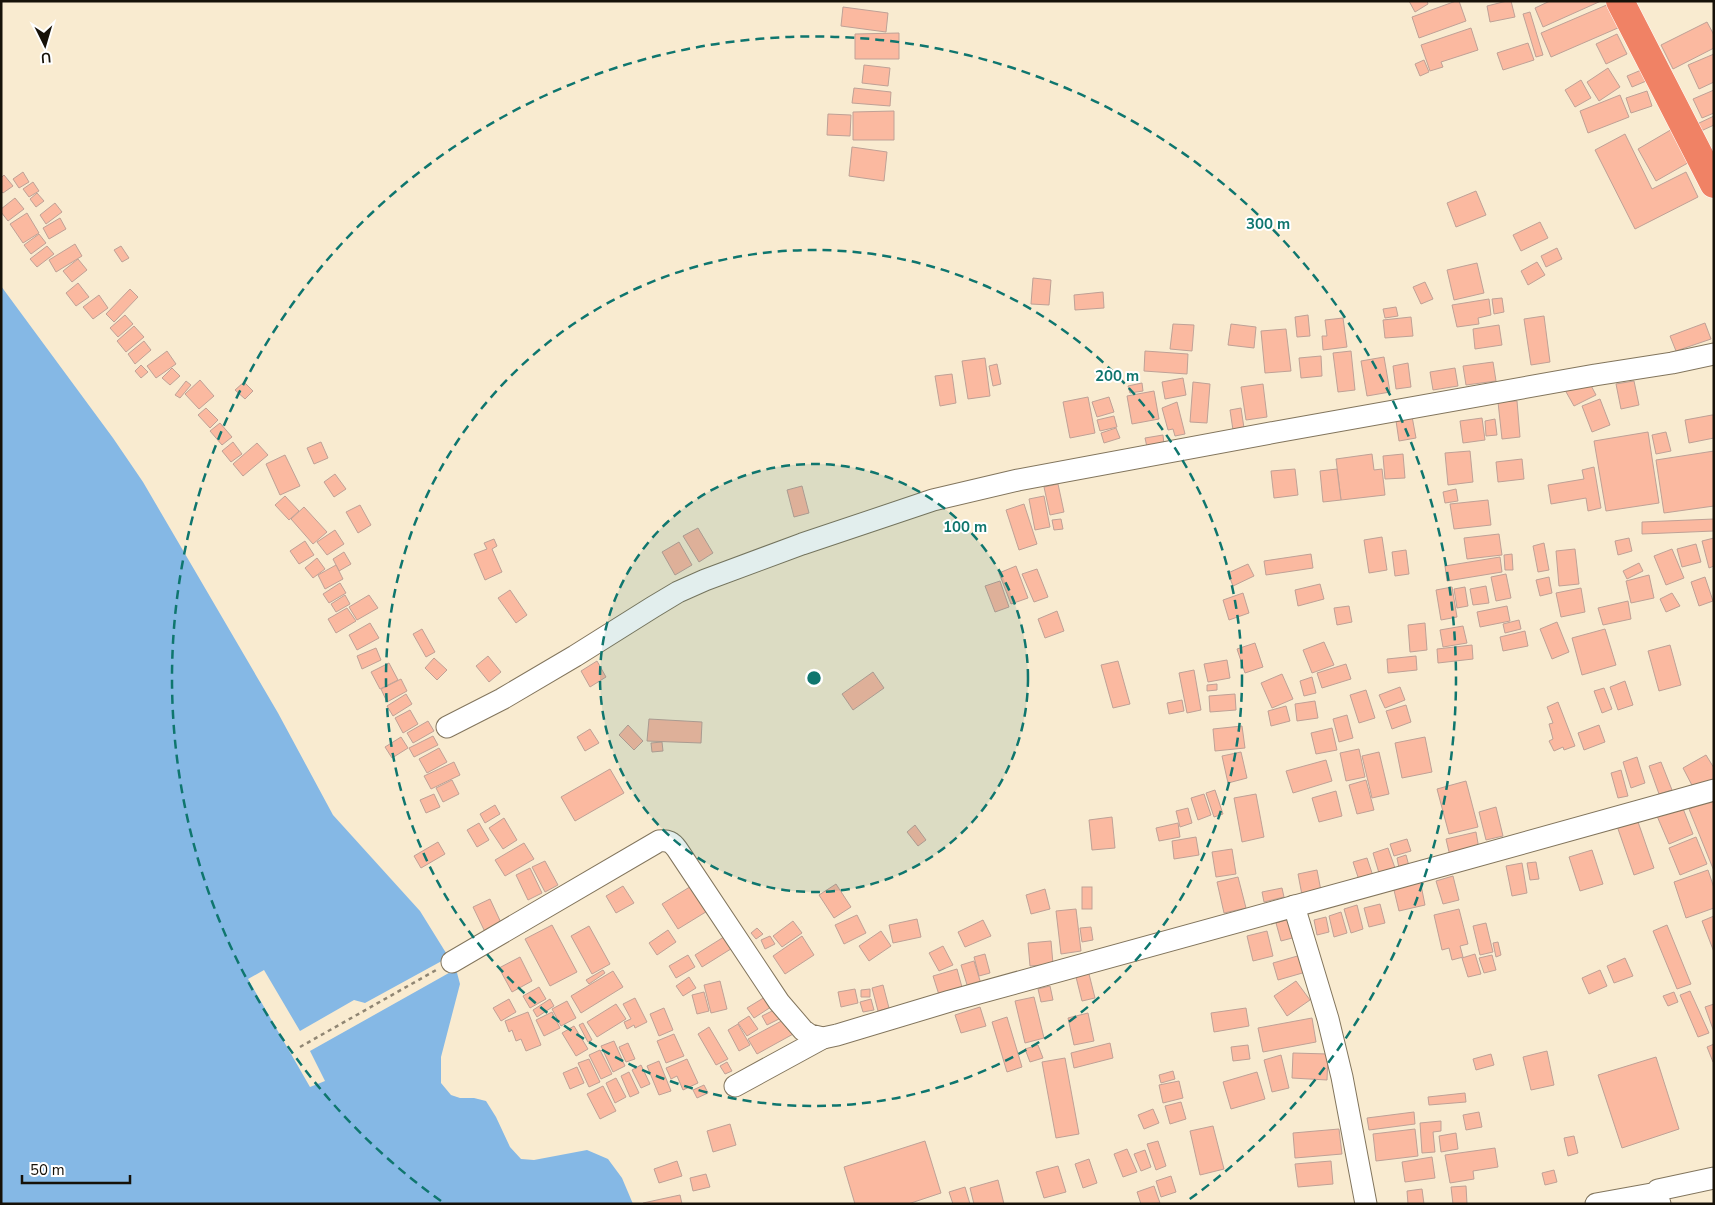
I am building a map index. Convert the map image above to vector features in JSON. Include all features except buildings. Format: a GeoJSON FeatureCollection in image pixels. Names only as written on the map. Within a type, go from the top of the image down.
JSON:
{"type":"FeatureCollection","features":[{"type":"Feature","properties":{"kind":"highway"},"geometry":{"type":"LineString","coordinates":[[1620,1],[1714,184]]}},
{"type":"Feature","properties":{"kind":"street"},"geometry":{"type":"LineString","coordinates":[[447,727],[502,699],[576,656],[653,607],[696,584],[802,544],[933,500],[1018,480],[1586,377],[1672,364],[1714,354]]}},
{"type":"Feature","properties":{"kind":"street"},"geometry":{"type":"LineString","coordinates":[[735,1086],[823,1038],[950,1001],[1714,790]]}},
{"type":"Feature","properties":{"kind":"street"},"geometry":{"type":"LineString","coordinates":[[452,962],[659,841],[665,840],[672,843],[677,849],[779,1002],[803,1030],[810,1035],[823,1038]]}},
{"type":"Feature","properties":{"kind":"street"},"geometry":{"type":"LineString","coordinates":[[1294,906],[1328,1019],[1342,1077],[1366,1204]]}},
{"type":"Feature","properties":{"kind":"street"},"geometry":{"type":"LineString","coordinates":[[1596,1204],[1658,1198],[1658,1190],[1663,1188],[1714,1178]]}},
{"type":"Feature","properties":{"kind":"path"},"geometry":{"type":"LineString","coordinates":[[300,1047],[452,962]]}},
{"type":"Feature","properties":{"kind":"water"},"geometry":{"type":"Polygon","coordinates":[[[1,286],[113,438],[143,482],[278,713],[333,815],[420,911],[456,969],[460,984],[441,1057],[441,1083],[451,1095],[486,1101],[510,1147],[521,1159],[534,1160],[587,1150],[608,1159],[622,1178],[633,1204],[1,1204],[1,286]]]}},
{"type":"Feature","properties":{"kind":"pier"},"geometry":{"type":"Polygon","coordinates":[[[449,957],[456,969],[310,1051],[325,1081],[310,1087],[248,979],[264,970],[300,1031],[354,1000],[365,1003],[449,957]]]}}]}
